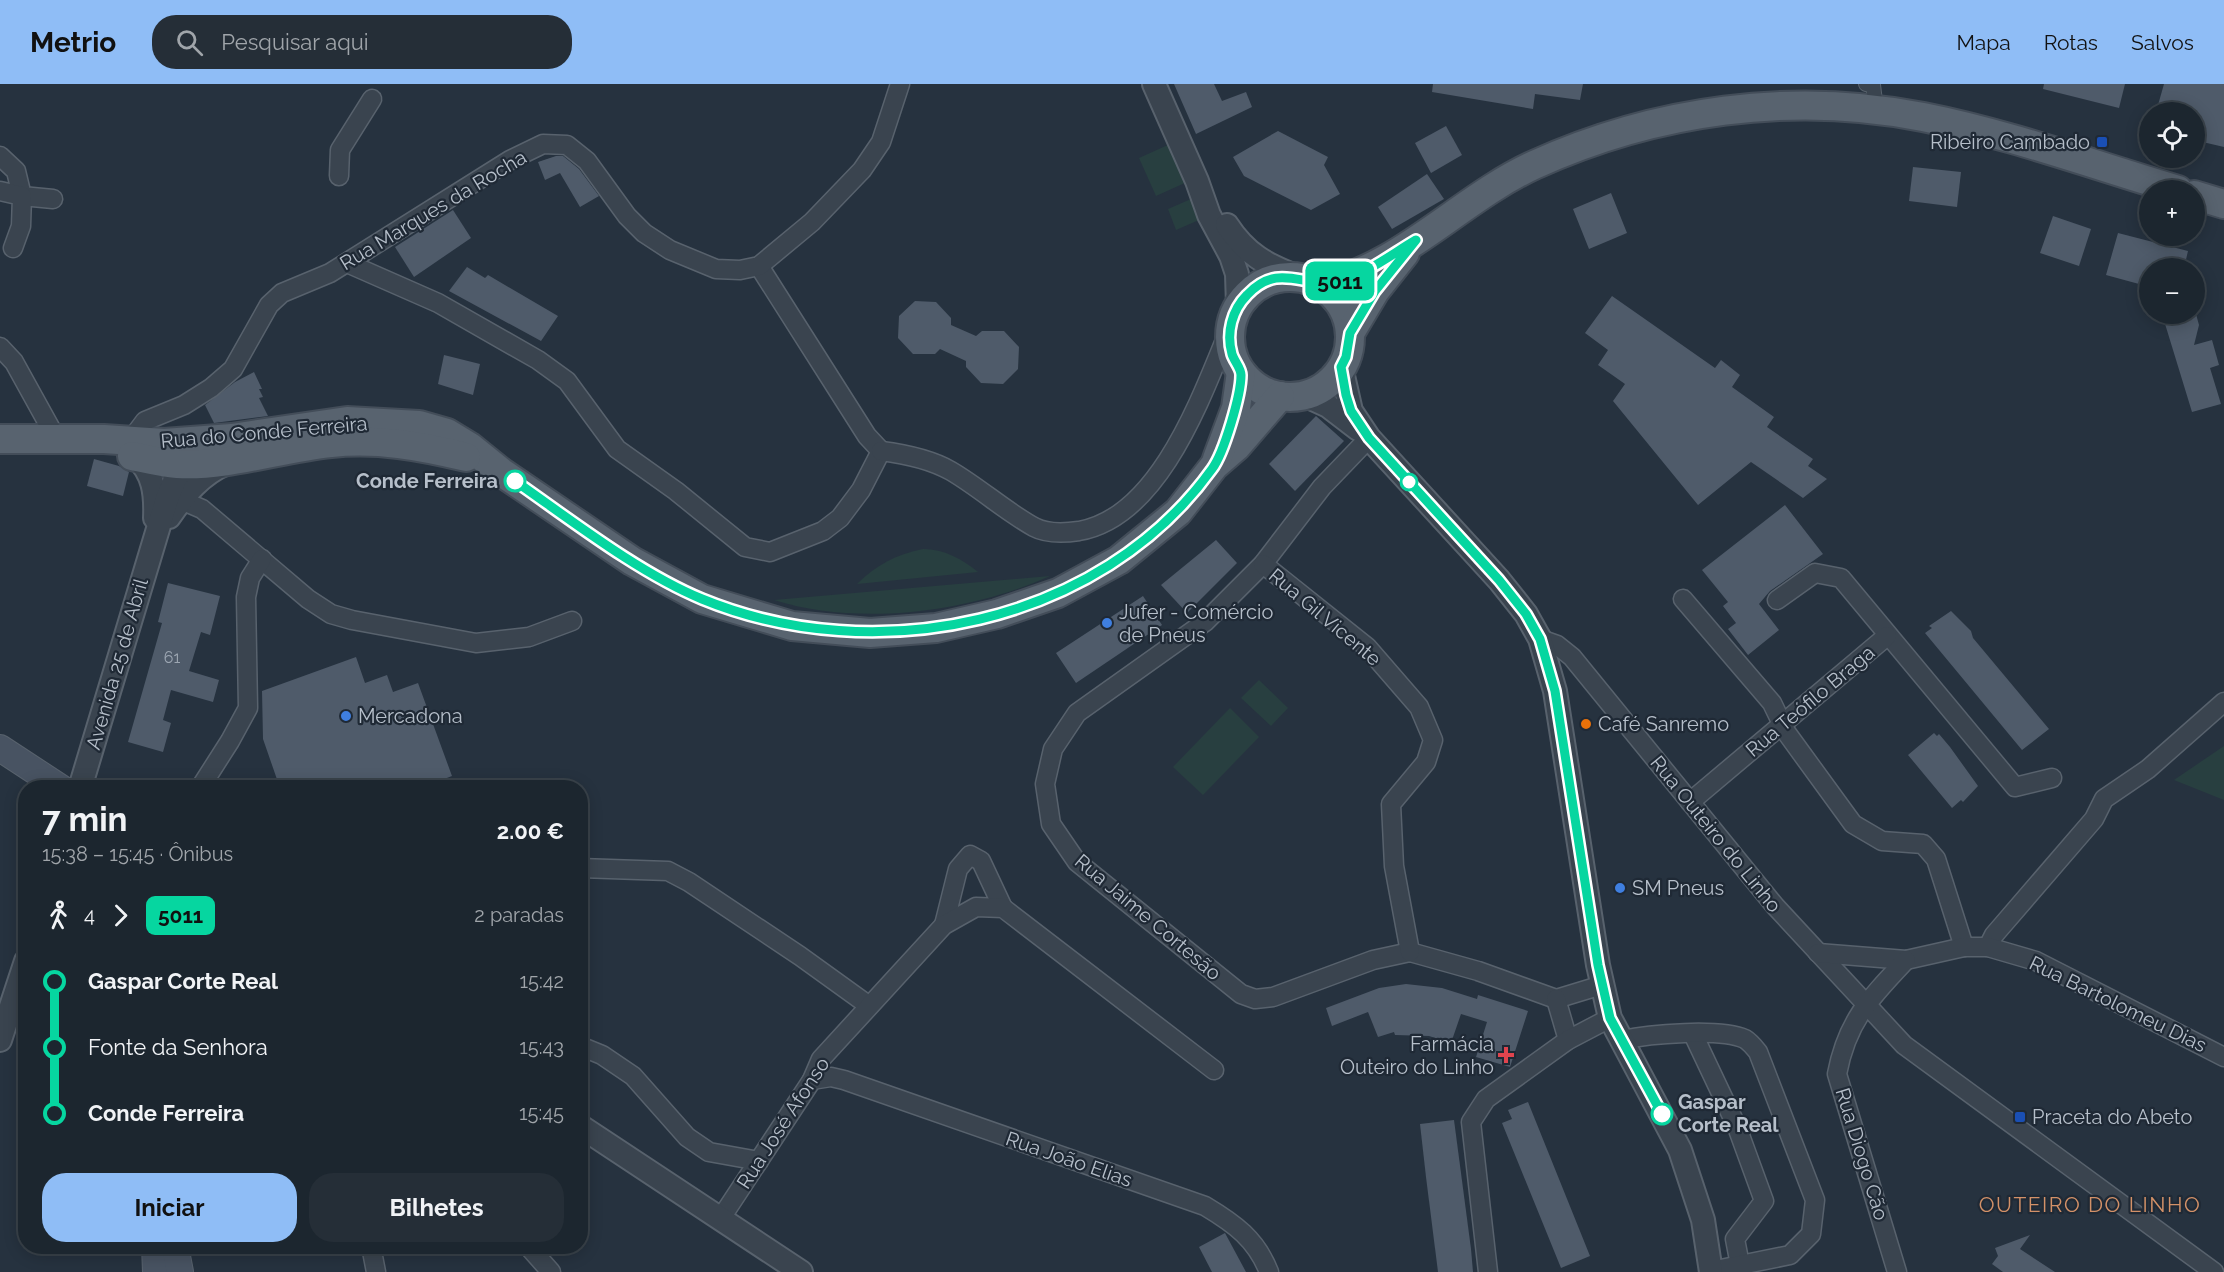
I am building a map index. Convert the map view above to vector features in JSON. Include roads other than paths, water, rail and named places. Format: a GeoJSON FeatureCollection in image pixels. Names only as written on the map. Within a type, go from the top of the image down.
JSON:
{"type":"FeatureCollection","features":[{"type":"Feature","properties":{"kind":"main road"},"geometry":{"type":"LineString","coordinates":[[1309,281],[1338,301],[1348,322],[1350,333],[1346,357],[1341,367],[1325,385],[1292,395],[1259,388],[1241,372],[1231,351],[1234,317],[1246,296],[1264,282],[1286,277],[1309,281],[1342,280],[1360,273],[1416,240],[1495,185],[1535,165],[1646,124],[1742,108],[1871,97],[2145,180]]}},
{"type":"Feature","properties":{"kind":"main road"},"geometry":{"type":"LineString","coordinates":[[2205,198],[2224,204]]}},
{"type":"Feature","properties":{"kind":"main road"},"geometry":{"type":"LineString","coordinates":[[1350,333],[1375,291],[1416,240]]}},
{"type":"Feature","properties":{"kind":"main road","name":"Rua do Conde Ferreira"},"geometry":{"type":"LineString","coordinates":[[1214,466],[1236,408],[1241,372]]}},
{"type":"Feature","properties":{"kind":"main road","name":"Rua do Conde Ferreira"},"geometry":{"type":"LineString","coordinates":[[0,438],[64,439],[133,449],[185,453],[316,424],[386,421],[419,425],[447,433],[470,447],[501,472],[632,561],[702,599],[792,626],[870,633],[936,628],[997,614],[1058,593],[1119,561],[1178,512],[1214,466],[1292,395]]}},
{"type":"Feature","properties":{"kind":"main road","name":"Rua do Conde Ferreira"},"geometry":{"type":"LineString","coordinates":[[185,453],[208,464],[334,442],[391,441],[465,457],[501,472]]}},
{"type":"Feature","properties":{"kind":"main road"},"geometry":{"type":"LineString","coordinates":[[0,748],[49,780]]}},
{"type":"Feature","properties":{"kind":"main road"},"geometry":{"type":"LineString","coordinates":[[155,1254],[156,1272]]}},
{"type":"Feature","properties":{"kind":"main road"},"geometry":{"type":"LineString","coordinates":[[177,1254],[180,1272]]}},
{"type":"Feature","properties":{"kind":"street"},"geometry":{"type":"LineString","coordinates":[[900,84],[881,142],[862,170],[812,222],[759,266],[867,436],[881,451],[902,454],[951,471],[1037,529],[1062,532],[1094,528],[1123,512],[1173,454],[1200,402],[1234,317],[1237,274],[1231,255],[1209,216],[1197,181],[1154,84]]}},
{"type":"Feature","properties":{"kind":"street"},"geometry":{"type":"LineString","coordinates":[[339,176],[340,150],[372,99]]}},
{"type":"Feature","properties":{"kind":"street","name":"Rua Marques da Rocha"},"geometry":{"type":"LineString","coordinates":[[133,449],[145,422],[169,412],[211,388],[232,369],[268,305],[282,293],[330,273],[510,160],[543,144],[567,146],[587,161],[627,216],[644,233],[670,250],[716,269],[740,270],[759,266]]}},
{"type":"Feature","properties":{"kind":"street"},"geometry":{"type":"LineString","coordinates":[[0,156],[16,171],[22,196],[21,226],[11,246]]}},
{"type":"Feature","properties":{"kind":"street"},"geometry":{"type":"LineString","coordinates":[[1197,181],[1239,244],[1269,266],[1309,281]]}},
{"type":"Feature","properties":{"kind":"street"},"geometry":{"type":"LineString","coordinates":[[0,191],[53,199]]}},
{"type":"Feature","properties":{"kind":"street"},"geometry":{"type":"LineString","coordinates":[[346,263],[438,303],[560,375],[567,381],[617,449],[676,491],[745,548],[770,552],[823,531],[840,518],[861,490],[881,451]]}},
{"type":"Feature","properties":{"kind":"street"},"geometry":{"type":"LineString","coordinates":[[0,347],[14,362],[64,439]]}},
{"type":"Feature","properties":{"kind":"street"},"geometry":{"type":"LineString","coordinates":[[1341,367],[1351,411],[1369,438],[1499,580],[1526,614],[1540,639],[1555,691],[1563,731],[1602,985],[1610,1018],[1680,1150],[1690,1174],[1703,1220],[1711,1271],[1790,1255],[1811,1234],[1815,1200],[1758,1052],[1748,1040],[1734,1035],[1640,1036],[1623,1040]]}},
{"type":"Feature","properties":{"kind":"street"},"geometry":{"type":"LineString","coordinates":[[1292,395],[1328,406],[1369,438]]}},
{"type":"Feature","properties":{"kind":"street"},"geometry":{"type":"LineString","coordinates":[[169,412],[185,453]]}},
{"type":"Feature","properties":{"kind":"street","name":"Rua Jaime Cortesão"},"geometry":{"type":"LineString","coordinates":[[1369,438],[1322,487],[1263,564],[1205,622],[1077,713],[1053,749],[1045,784],[1051,824],[1077,862],[1241,994],[1255,999],[1272,998],[1373,960],[1410,952]]}},
{"type":"Feature","properties":{"kind":"street","name":"Avenida 25 de Abril"},"geometry":{"type":"LineString","coordinates":[[133,449],[152,477],[155,505],[154,541]]}},
{"type":"Feature","properties":{"kind":"street","name":"Avenida 25 de Abril"},"geometry":{"type":"LineString","coordinates":[[82,780],[154,541],[185,453]]}},
{"type":"Feature","properties":{"kind":"street","name":"Avenida 25 de Abril"},"geometry":{"type":"LineString","coordinates":[[154,541],[181,500],[197,482],[215,468],[238,458]]}},
{"type":"Feature","properties":{"kind":"street"},"geometry":{"type":"LineString","coordinates":[[181,500],[202,509],[308,598],[331,614],[476,643],[529,637],[572,621]]}},
{"type":"Feature","properties":{"kind":"street"},"geometry":{"type":"LineString","coordinates":[[205,780],[231,741],[248,708],[246,597],[250,578],[262,559]]}},
{"type":"Feature","properties":{"kind":"street","name":"Rua Gil Vicente"},"geometry":{"type":"LineString","coordinates":[[1263,564],[1367,647],[1419,707],[1433,740],[1426,762],[1390,804],[1394,866],[1410,952]]}},
{"type":"Feature","properties":{"kind":"street"},"geometry":{"type":"LineString","coordinates":[[1777,600],[1815,573],[1841,578],[1887,636]]}},
{"type":"Feature","properties":{"kind":"street"},"geometry":{"type":"LineString","coordinates":[[1683,599],[1772,703],[1786,732],[1853,824],[1882,841],[1923,844],[1936,859],[1964,947]]}},
{"type":"Feature","properties":{"kind":"street","name":"Rua Teófilo Braga"},"geometry":{"type":"LineString","coordinates":[[1690,802],[1887,636],[2015,787],[2052,778]]}},
{"type":"Feature","properties":{"kind":"street","name":"Rua Outeiro do Linho"},"geometry":{"type":"LineString","coordinates":[[1540,639],[1557,645],[1572,657],[1774,906],[1904,1046],[2214,1272]]}},
{"type":"Feature","properties":{"kind":"street"},"geometry":{"type":"LineString","coordinates":[[1989,947],[1994,934],[2094,819],[2104,799],[2148,769],[2224,702]]}},
{"type":"Feature","properties":{"kind":"street","name":"Rua José Afonso"},"geometry":{"type":"LineString","coordinates":[[944,925],[958,869],[970,855],[981,861],[1004,908],[1214,1070]]}},
{"type":"Feature","properties":{"kind":"street"},"geometry":{"type":"LineString","coordinates":[[588,868],[668,872],[754,925],[868,1005]]}},
{"type":"Feature","properties":{"kind":"street","name":"Rua José Afonso"},"geometry":{"type":"LineString","coordinates":[[721,1218],[812,1080],[821,1059],[868,1005],[914,960],[944,925],[976,907],[1004,908]]}},
{"type":"Feature","properties":{"kind":"street","name":"Rua Bartolomeu Dias"},"geometry":{"type":"LineString","coordinates":[[1818,952],[1906,960],[1964,947],[1989,947],[2036,961],[2224,1057]]}},
{"type":"Feature","properties":{"kind":"street"},"geometry":{"type":"LineString","coordinates":[[1410,952],[1478,971],[1556,999],[1602,985]]}},
{"type":"Feature","properties":{"kind":"street","name":"Rua Diogo Cão"},"geometry":{"type":"LineString","coordinates":[[1897,1272],[1838,1074],[1842,1046],[1864,1005],[1906,960]]}},
{"type":"Feature","properties":{"kind":"street"},"geometry":{"type":"LineString","coordinates":[[2,1027],[18,983]]}},
{"type":"Feature","properties":{"kind":"street"},"geometry":{"type":"LineString","coordinates":[[1556,999],[1568,1040]]}},
{"type":"Feature","properties":{"kind":"street"},"geometry":{"type":"LineString","coordinates":[[1488,1272],[1471,1122],[1486,1099],[1568,1040],[1610,1018]]}},
{"type":"Feature","properties":{"kind":"street"},"geometry":{"type":"LineString","coordinates":[[1693,1034],[1737,1127],[1764,1201],[1735,1239],[1740,1265]]}},
{"type":"Feature","properties":{"kind":"street"},"geometry":{"type":"LineString","coordinates":[[832,1048],[836,1074],[844,1080]]}},
{"type":"Feature","properties":{"kind":"street"},"geometry":{"type":"LineString","coordinates":[[588,1049],[602,1055],[633,1076],[687,1137],[709,1152],[759,1161]]}},
{"type":"Feature","properties":{"kind":"street","name":"Rua João Elias"},"geometry":{"type":"LineString","coordinates":[[812,1080],[831,1077],[844,1080],[1205,1206],[1249,1236],[1269,1272]]}},
{"type":"Feature","properties":{"kind":"street"},"geometry":{"type":"LineString","coordinates":[[588,1131],[801,1272]]}},
{"type":"Feature","properties":{"kind":"street"},"geometry":{"type":"LineString","coordinates":[[373,1254],[376,1272]]}},
{"type":"Feature","properties":{"kind":"street"},"geometry":{"type":"LineString","coordinates":[[535,1254],[551,1272]]}},
{"type":"Feature","properties":{"kind":"place","name":"Ribeiro Cambado"},"geometry":{"type":"Point","coordinates":[2102,142]}},
{"type":"Feature","properties":{"kind":"place","name":"Conde Ferreira"},"geometry":{"type":"Point","coordinates":[515,481]}},
{"type":"Feature","properties":{"kind":"place","name":"Jufer - Comércio de Pneus"},"geometry":{"type":"Point","coordinates":[1107,623]}},
{"type":"Feature","properties":{"kind":"place","name":"Mercadona"},"geometry":{"type":"Point","coordinates":[346,716]}},
{"type":"Feature","properties":{"kind":"place","name":"Café Sanremo"},"geometry":{"type":"Point","coordinates":[1586,724]}},
{"type":"Feature","properties":{"kind":"place","name":"SM Pneus"},"geometry":{"type":"Point","coordinates":[1620,888]}},
{"type":"Feature","properties":{"kind":"place","name":"Farmácia Outeiro do Linho"},"geometry":{"type":"Point","coordinates":[1506,1055]}},
{"type":"Feature","properties":{"kind":"place","name":"Gaspar Corte Real"},"geometry":{"type":"Point","coordinates":[1662,1114]}},
{"type":"Feature","properties":{"kind":"place","name":"Praceta do Abeto"},"geometry":{"type":"Point","coordinates":[2020,1117]}},
{"type":"Feature","properties":{"kind":"district","name":"OUTEIRO DO LINHO"},"geometry":{"type":"Point","coordinates":[2090,1204]}}]}
